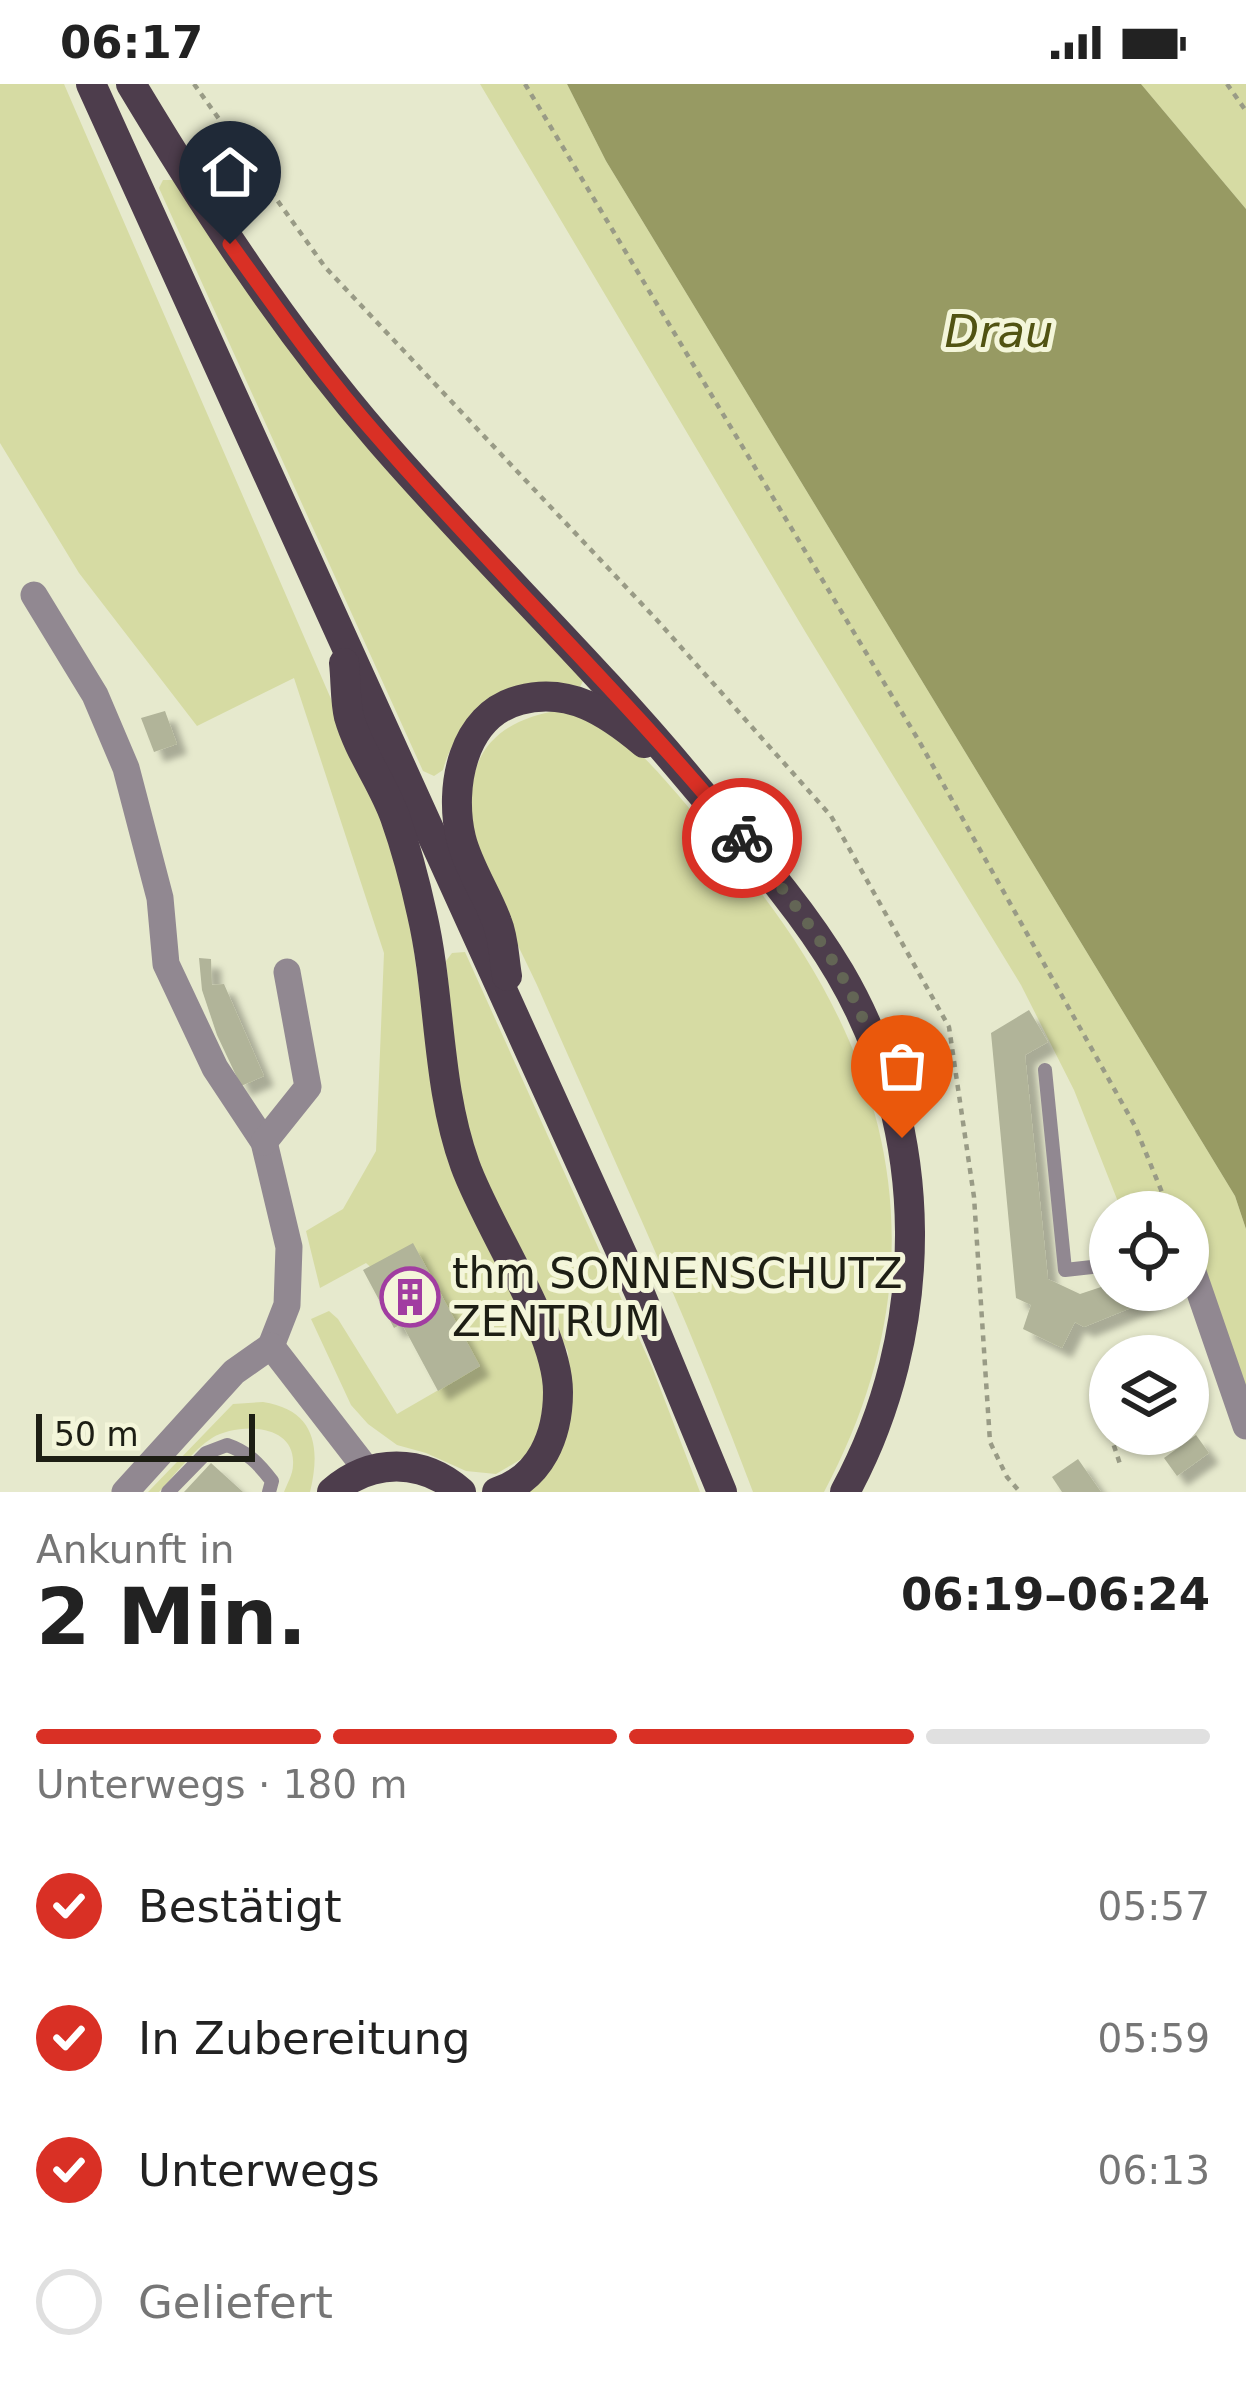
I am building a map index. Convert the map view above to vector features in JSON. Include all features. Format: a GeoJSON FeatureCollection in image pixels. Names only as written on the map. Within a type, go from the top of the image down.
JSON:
{"type":"FeatureCollection","features":[{"type":"Feature","properties":{"kind":"main road"},"geometry":{"type":"LineString","coordinates":[[92,84],[641,1296],[719,1485]]}},
{"type":"Feature","properties":{"kind":"main road"},"geometry":{"type":"LineString","coordinates":[[131,84],[207,211],[313,358],[474,544],[628,705],[738,832],[842,976],[878,1054],[902,1138],[912,1228],[908,1306],[892,1383],[845,1492]]}},
{"type":"Feature","properties":{"kind":"main road"},"geometry":{"type":"LineString","coordinates":[[341,639],[350,717],[395,815],[423,917],[446,1088],[463,1161],[550,1345],[558,1388],[556,1428],[541,1461],[515,1486],[497,1492]]}},
{"type":"Feature","properties":{"kind":"main road"},"geometry":{"type":"LineString","coordinates":[[513,1017],[500,927],[461,838],[457,784],[466,746],[486,718],[517,700],[559,696],[590,704],[694,785]]}},
{"type":"Feature","properties":{"kind":"main road"},"geometry":{"type":"LineString","coordinates":[[332,1492],[367,1470],[410,1466],[444,1478],[461,1492]]}},
{"type":"Feature","properties":{"kind":"street"},"geometry":{"type":"LineString","coordinates":[[34,595],[95,695],[126,768],[160,898],[166,964],[214,1068],[264,1142],[289,1247],[287,1305],[271,1346],[234,1372],[125,1492]]}},
{"type":"Feature","properties":{"kind":"street"},"geometry":{"type":"LineString","coordinates":[[264,1142],[308,1087],[287,972]]}},
{"type":"Feature","properties":{"kind":"street"},"geometry":{"type":"LineString","coordinates":[[1206,1311],[1246,1426]]}},
{"type":"Feature","properties":{"kind":"street"},"geometry":{"type":"LineString","coordinates":[[271,1346],[367,1470]]}},
{"type":"Feature","properties":{"kind":"lane"},"geometry":{"type":"LineString","coordinates":[[1045,1070],[1065,1270],[1089,1267]]}},
{"type":"Feature","properties":{"kind":"lane"},"geometry":{"type":"LineString","coordinates":[[168,1492],[206,1453],[227,1445],[243,1450],[260,1466],[272,1481],[269,1492]]}},
{"type":"Feature","properties":{"kind":"path"},"geometry":{"type":"LineString","coordinates":[[525,84],[919,741],[1135,1126],[1161,1191]]}},
{"type":"Feature","properties":{"kind":"path"},"geometry":{"type":"LineString","coordinates":[[1227,84],[1246,111]]}},
{"type":"Feature","properties":{"kind":"path"},"geometry":{"type":"LineString","coordinates":[[1117,1455],[1121,1467]]}},
{"type":"Feature","properties":{"kind":"shaded area"},"geometry":{"type":"Polygon","coordinates":[[[0,84],[64,84],[384,821],[408,909],[433,1087],[545,1355],[545,1419],[528,1455],[496,1474],[466,1471],[397,1445],[368,1424],[351,1405],[311,1319],[329,1311],[338,1319],[397,1414],[480,1366],[366,1263],[320,1288],[306,1231],[343,1209],[376,1151],[384,953],[294,678],[197,726],[79,573],[0,443],[0,84]]]}},
{"type":"Feature","properties":{"kind":"shaded area"},"geometry":{"type":"Polygon","coordinates":[[[480,84],[567,84],[606,161],[1235,1196],[1246,1229],[1246,1395],[1209,1283],[1209,1191],[1114,1191],[1074,1090],[1021,985],[480,84]]]}},
{"type":"Feature","properties":{"kind":"shaded area"},"geometry":{"type":"Polygon","coordinates":[[[1141,84],[1246,84],[1246,209],[1141,84]]]}},
{"type":"Feature","properties":{"kind":"shaded area"},"geometry":{"type":"Polygon","coordinates":[[[163,180],[174,180],[585,677],[580,687],[536,685],[495,700],[463,730],[443,770],[434,776],[423,771],[159,188],[163,180]]]}},
{"type":"Feature","properties":{"kind":"shaded area"},"geometry":{"type":"Polygon","coordinates":[[[560,710],[617,733],[712,834],[773,909],[822,985],[859,1065],[882,1146],[892,1229],[886,1315],[863,1402],[824,1492],[753,1492],[672,1290],[482,862],[471,811],[472,787],[482,755],[514,725],[560,710]]]}},
{"type":"Feature","properties":{"kind":"shaded area"},"geometry":{"type":"Polygon","coordinates":[[[465,952],[652,1367],[700,1492],[527,1492],[571,1401],[568,1352],[484,1184],[462,1112],[446,961],[452,953],[465,952]]]}},
{"type":"Feature","properties":{"kind":"shaded area"},"geometry":{"type":"Polygon","coordinates":[[[263,1402],[294,1413],[310,1433],[315,1460],[310,1492],[284,1492],[293,1468],[291,1451],[275,1434],[249,1429],[212,1438],[159,1492],[148,1492],[233,1404],[263,1402]]]}},
{"type":"Feature","properties":{"kind":"water","name":"Drau"},"geometry":{"type":"Polygon","coordinates":[[[567,84],[1141,84],[1246,209],[1246,1229],[1235,1196],[606,161],[567,84]]]}},
{"type":"Feature","properties":{"kind":"building"},"geometry":{"type":"Polygon","coordinates":[[[165,711],[177,744],[154,752],[141,718],[165,711]]]}},
{"type":"Feature","properties":{"kind":"building"},"geometry":{"type":"Polygon","coordinates":[[[199,958],[211,959],[212,985],[224,984],[264,1076],[241,1086],[202,990],[199,958]]]}},
{"type":"Feature","properties":{"kind":"building"},"geometry":{"type":"Polygon","coordinates":[[[1029,1010],[1048,1042],[1025,1055],[1048,1279],[1080,1294],[1089,1291],[1089,1311],[1123,1311],[1084,1327],[1075,1322],[1062,1348],[1023,1329],[1031,1305],[1016,1298],[991,1033],[1029,1010]]]}},
{"type":"Feature","properties":{"kind":"building","name":"thm SONNENSCHUTZ ZENTRUM"},"geometry":{"type":"Polygon","coordinates":[[[413,1243],[480,1366],[438,1391],[402,1324],[394,1328],[363,1270],[413,1243]]]}},
{"type":"Feature","properties":{"kind":"building"},"geometry":{"type":"Polygon","coordinates":[[[1168,1455],[1206,1455],[1177,1476],[1164,1458],[1168,1455]]]}},
{"type":"Feature","properties":{"kind":"building"},"geometry":{"type":"Polygon","coordinates":[[[1078,1459],[1101,1492],[1062,1492],[1052,1477],[1078,1459]]]}},
{"type":"Feature","properties":{"kind":"building"},"geometry":{"type":"Polygon","coordinates":[[[211,1463],[243,1492],[184,1492],[211,1463]]]}},
{"type":"Feature","properties":{"kind":"way so far"},"geometry":{"type":"LineString","coordinates":[[742,838],[795,905],[842,976],[878,1054],[902,1138]]}},
{"type":"Feature","properties":{"kind":"place","name":"thm SONNENSCHUTZ ZENTRUM"},"geometry":{"type":"Point","coordinates":[410,1297]}},
{"type":"Feature","properties":{"kind":"route"},"geometry":{"type":"LineString","coordinates":[[230,244],[300,342],[378,438],[628,705],[742,838]]}}]}
